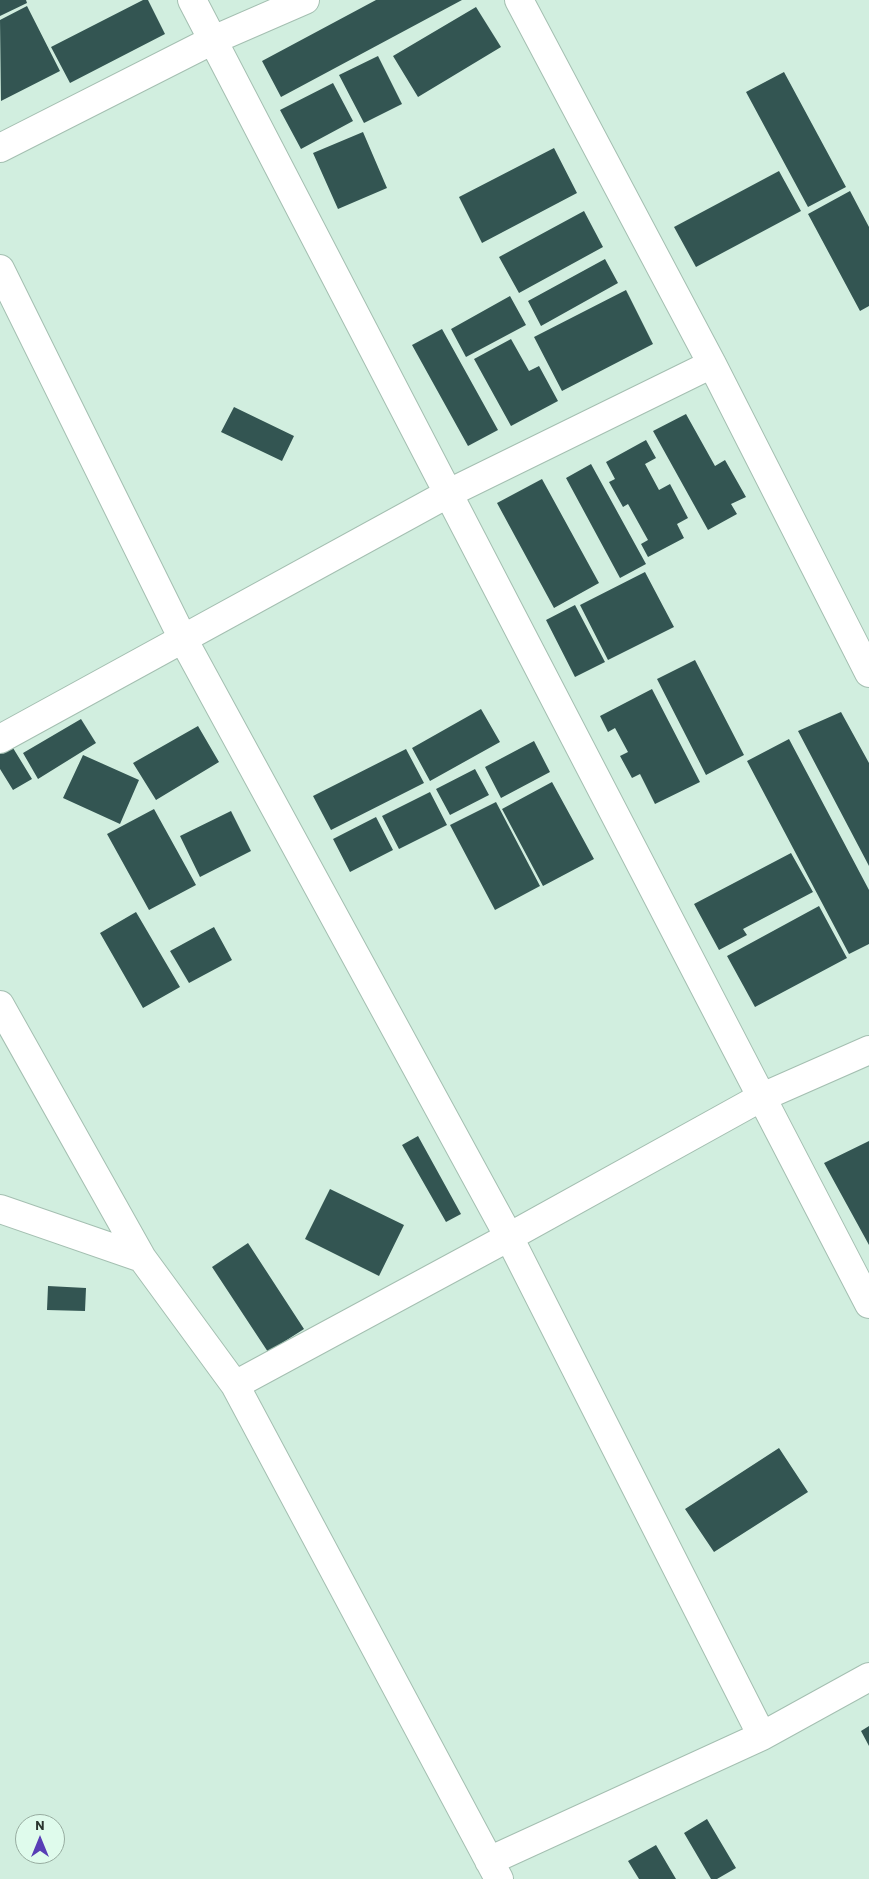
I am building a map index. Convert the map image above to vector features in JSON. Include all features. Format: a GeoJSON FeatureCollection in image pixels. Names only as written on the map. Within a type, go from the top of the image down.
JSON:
{"type":"FeatureCollection","features":[{"type":"Feature","properties":{"kind":"street"},"geometry":{"type":"LineString","coordinates":[[192,0],[449,493],[760,1098],[869,1304]]}},
{"type":"Feature","properties":{"kind":"street"},"geometry":{"type":"LineString","coordinates":[[0,148],[213,40],[305,0]]}},
{"type":"Feature","properties":{"kind":"street"},"geometry":{"type":"LineString","coordinates":[[519,0],[712,364],[861,639],[869,673]]}},
{"type":"Feature","properties":{"kind":"street"},"geometry":{"type":"LineString","coordinates":[[0,269],[183,639],[509,1237],[762,1736]]}},
{"type":"Feature","properties":{"kind":"street"},"geometry":{"type":"LineString","coordinates":[[0,739],[449,493],[712,364]]}},
{"type":"Feature","properties":{"kind":"street"},"geometry":{"type":"LineString","coordinates":[[0,1005],[142,1258],[236,1385],[494,1870],[762,1736],[869,1677]]}},
{"type":"Feature","properties":{"kind":"street"},"geometry":{"type":"LineString","coordinates":[[236,1385],[760,1098],[869,1050]]}},
{"type":"Feature","properties":{"kind":"street"},"geometry":{"type":"LineString","coordinates":[[0,1209],[142,1258]]}},
{"type":"Feature","properties":{"kind":"building"},"geometry":{"type":"Polygon","coordinates":[[[0,0],[26,0],[27,3],[0,16],[0,0]]]}},
{"type":"Feature","properties":{"kind":"building"},"geometry":{"type":"Polygon","coordinates":[[[143,0],[148,0],[165,34],[70,83],[51,47],[143,0]]]}},
{"type":"Feature","properties":{"kind":"building"},"geometry":{"type":"Polygon","coordinates":[[[376,0],[462,0],[281,97],[262,61],[376,0]]]}},
{"type":"Feature","properties":{"kind":"building"},"geometry":{"type":"Polygon","coordinates":[[[27,6],[60,71],[1,101],[0,20],[27,6]]]}},
{"type":"Feature","properties":{"kind":"building"},"geometry":{"type":"Polygon","coordinates":[[[476,7],[501,47],[418,97],[393,56],[476,7]]]}},
{"type":"Feature","properties":{"kind":"building"},"geometry":{"type":"Polygon","coordinates":[[[378,56],[402,104],[364,123],[339,75],[378,56]]]}},
{"type":"Feature","properties":{"kind":"building"},"geometry":{"type":"Polygon","coordinates":[[[784,72],[846,187],[808,207],[746,92],[784,72]]]}},
{"type":"Feature","properties":{"kind":"building"},"geometry":{"type":"Polygon","coordinates":[[[333,83],[353,121],[301,149],[280,110],[333,83]]]}},
{"type":"Feature","properties":{"kind":"building"},"geometry":{"type":"Polygon","coordinates":[[[363,132],[387,188],[338,209],[313,153],[363,132]]]}},
{"type":"Feature","properties":{"kind":"building"},"geometry":{"type":"Polygon","coordinates":[[[554,148],[577,193],[482,243],[459,197],[554,148]]]}},
{"type":"Feature","properties":{"kind":"building"},"geometry":{"type":"Polygon","coordinates":[[[779,171],[801,211],[696,267],[674,227],[779,171]]]}},
{"type":"Feature","properties":{"kind":"building"},"geometry":{"type":"Polygon","coordinates":[[[850,191],[869,227],[869,306],[860,311],[808,214],[850,191]]]}},
{"type":"Feature","properties":{"kind":"building"},"geometry":{"type":"Polygon","coordinates":[[[584,211],[603,247],[519,293],[499,257],[584,211]]]}},
{"type":"Feature","properties":{"kind":"building"},"geometry":{"type":"Polygon","coordinates":[[[605,259],[618,283],[541,326],[528,301],[605,259]]]}},
{"type":"Feature","properties":{"kind":"building"},"geometry":{"type":"Polygon","coordinates":[[[626,290],[653,344],[562,391],[534,337],[626,290]]]}},
{"type":"Feature","properties":{"kind":"building"},"geometry":{"type":"Polygon","coordinates":[[[510,296],[526,325],[466,357],[451,329],[510,296]]]}},
{"type":"Feature","properties":{"kind":"building"},"geometry":{"type":"Polygon","coordinates":[[[442,329],[498,430],[468,446],[412,345],[442,329]]]}},
{"type":"Feature","properties":{"kind":"building"},"geometry":{"type":"Polygon","coordinates":[[[511,339],[529,371],[539,366],[558,401],[511,426],[474,359],[511,339]]]}},
{"type":"Feature","properties":{"kind":"building"},"geometry":{"type":"Polygon","coordinates":[[[234,407],[294,436],[282,461],[221,432],[234,407]]]}},
{"type":"Feature","properties":{"kind":"building"},"geometry":{"type":"Polygon","coordinates":[[[686,414],[715,466],[725,460],[746,497],[731,504],[737,514],[708,530],[653,431],[686,414]]]}},
{"type":"Feature","properties":{"kind":"building"},"geometry":{"type":"Polygon","coordinates":[[[646,440],[656,458],[645,464],[659,490],[670,484],[688,518],[677,524],[684,538],[648,557],[641,544],[648,540],[628,504],[623,507],[609,482],[615,479],[606,462],[646,440]]]}},
{"type":"Feature","properties":{"kind":"building"},"geometry":{"type":"Polygon","coordinates":[[[591,464],[646,564],[620,578],[566,478],[591,464]]]}},
{"type":"Feature","properties":{"kind":"building"},"geometry":{"type":"Polygon","coordinates":[[[542,479],[599,583],[554,608],[497,503],[542,479]]]}},
{"type":"Feature","properties":{"kind":"building"},"geometry":{"type":"Polygon","coordinates":[[[645,572],[674,627],[608,660],[580,605],[645,572]]]}},
{"type":"Feature","properties":{"kind":"building"},"geometry":{"type":"Polygon","coordinates":[[[575,605],[605,662],[575,677],[546,620],[575,605]]]}},
{"type":"Feature","properties":{"kind":"building"},"geometry":{"type":"Polygon","coordinates":[[[695,660],[744,755],[706,775],[657,679],[695,660]]]}},
{"type":"Feature","properties":{"kind":"building"},"geometry":{"type":"Polygon","coordinates":[[[652,689],[700,782],[655,804],[640,774],[632,778],[620,756],[628,752],[615,728],[608,732],[600,716],[652,689]]]}},
{"type":"Feature","properties":{"kind":"building"},"geometry":{"type":"Polygon","coordinates":[[[481,709],[500,742],[430,781],[412,748],[481,709]]]}},
{"type":"Feature","properties":{"kind":"building"},"geometry":{"type":"Polygon","coordinates":[[[841,712],[869,763],[869,866],[798,731],[841,712]]]}},
{"type":"Feature","properties":{"kind":"building"},"geometry":{"type":"Polygon","coordinates":[[[81,719],[96,743],[38,779],[23,753],[81,719]]]}},
{"type":"Feature","properties":{"kind":"building"},"geometry":{"type":"Polygon","coordinates":[[[198,726],[219,762],[156,800],[133,763],[198,726]]]}},
{"type":"Feature","properties":{"kind":"building"},"geometry":{"type":"Polygon","coordinates":[[[789,739],[869,890],[869,944],[849,954],[747,761],[789,739]]]}},
{"type":"Feature","properties":{"kind":"building"},"geometry":{"type":"Polygon","coordinates":[[[534,741],[550,772],[501,798],[485,767],[534,741]]]}},
{"type":"Feature","properties":{"kind":"building"},"geometry":{"type":"Polygon","coordinates":[[[10,743],[32,779],[13,790],[0,769],[0,749],[10,743]]]}},
{"type":"Feature","properties":{"kind":"building"},"geometry":{"type":"Polygon","coordinates":[[[406,749],[424,783],[331,830],[313,796],[406,749]]]}},
{"type":"Feature","properties":{"kind":"building"},"geometry":{"type":"Polygon","coordinates":[[[83,755],[139,780],[120,824],[63,798],[83,755]]]}},
{"type":"Feature","properties":{"kind":"building"},"geometry":{"type":"Polygon","coordinates":[[[475,769],[489,795],[450,815],[436,789],[475,769]]]}},
{"type":"Feature","properties":{"kind":"building"},"geometry":{"type":"Polygon","coordinates":[[[552,782],[594,859],[543,886],[502,809],[552,782]]]}},
{"type":"Feature","properties":{"kind":"building"},"geometry":{"type":"Polygon","coordinates":[[[430,792],[447,825],[399,849],[382,816],[430,792]]]}},
{"type":"Feature","properties":{"kind":"building"},"geometry":{"type":"Polygon","coordinates":[[[496,802],[540,886],[495,910],[450,825],[496,802]]]}},
{"type":"Feature","properties":{"kind":"building"},"geometry":{"type":"Polygon","coordinates":[[[154,809],[196,885],[149,910],[107,834],[154,809]]]}},
{"type":"Feature","properties":{"kind":"building"},"geometry":{"type":"Polygon","coordinates":[[[231,811],[251,851],[200,877],[180,836],[231,811]]]}},
{"type":"Feature","properties":{"kind":"building"},"geometry":{"type":"Polygon","coordinates":[[[376,817],[393,850],[350,872],[333,839],[376,817]]]}},
{"type":"Feature","properties":{"kind":"building"},"geometry":{"type":"Polygon","coordinates":[[[791,853],[813,892],[743,929],[747,935],[719,950],[694,904],[791,853]]]}},
{"type":"Feature","properties":{"kind":"building"},"geometry":{"type":"Polygon","coordinates":[[[819,906],[847,958],[755,1007],[727,956],[819,906]]]}},
{"type":"Feature","properties":{"kind":"building"},"geometry":{"type":"Polygon","coordinates":[[[136,912],[180,987],[143,1008],[100,933],[136,912]]]}},
{"type":"Feature","properties":{"kind":"building"},"geometry":{"type":"Polygon","coordinates":[[[214,927],[232,960],[189,983],[170,951],[214,927]]]}},
{"type":"Feature","properties":{"kind":"building"},"geometry":{"type":"Polygon","coordinates":[[[418,1136],[461,1214],[446,1222],[402,1145],[418,1136]]]}},
{"type":"Feature","properties":{"kind":"building"},"geometry":{"type":"Polygon","coordinates":[[[869,1141],[869,1245],[824,1163],[869,1141]]]}},
{"type":"Feature","properties":{"kind":"building"},"geometry":{"type":"Polygon","coordinates":[[[330,1189],[404,1225],[379,1276],[305,1239],[330,1189]]]}},
{"type":"Feature","properties":{"kind":"building"},"geometry":{"type":"Polygon","coordinates":[[[248,1243],[304,1329],[268,1352],[212,1267],[248,1243]]]}},
{"type":"Feature","properties":{"kind":"building"},"geometry":{"type":"Polygon","coordinates":[[[48,1286],[86,1288],[85,1311],[47,1310],[48,1286]]]}},
{"type":"Feature","properties":{"kind":"building"},"geometry":{"type":"Polygon","coordinates":[[[779,1448],[808,1492],[714,1552],[685,1509],[779,1448]]]}},
{"type":"Feature","properties":{"kind":"building"},"geometry":{"type":"Polygon","coordinates":[[[869,1726],[869,1746],[861,1731],[869,1726]]]}},
{"type":"Feature","properties":{"kind":"building"},"geometry":{"type":"Polygon","coordinates":[[[707,1819],[736,1868],[717,1879],[711,1879],[684,1833],[707,1819]]]}},
{"type":"Feature","properties":{"kind":"building"},"geometry":{"type":"Polygon","coordinates":[[[656,1845],[676,1879],[639,1879],[628,1861],[656,1845]]]}}]}
